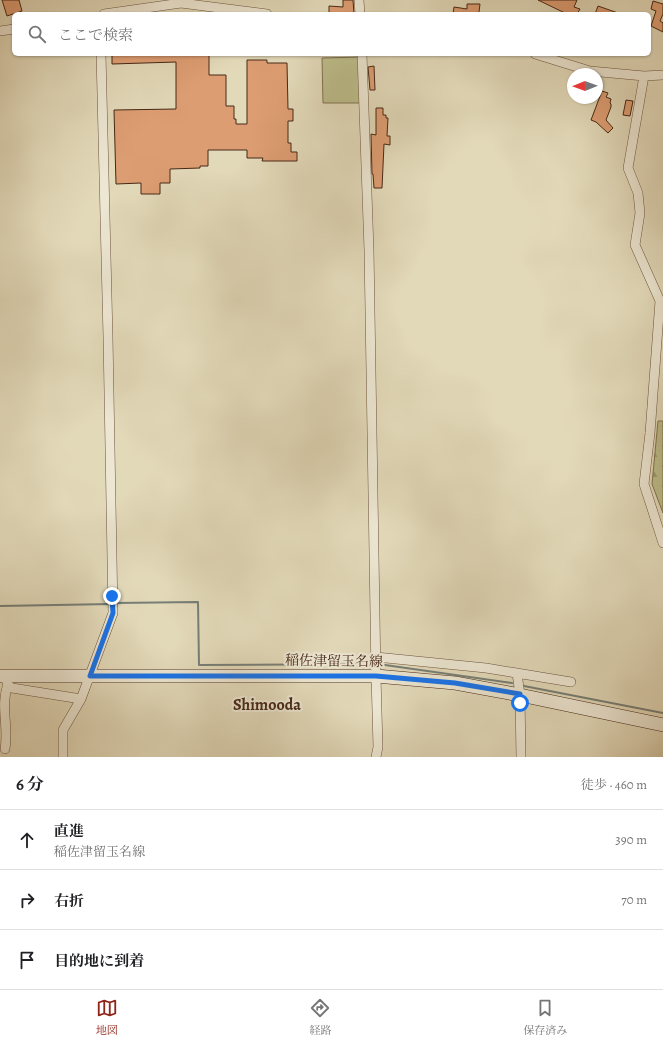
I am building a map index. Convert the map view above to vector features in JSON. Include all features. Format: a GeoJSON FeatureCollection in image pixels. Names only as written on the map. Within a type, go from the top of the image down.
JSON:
{"type":"FeatureCollection","features":[{"type":"Feature","properties":{"kind":"main road","name":"稲佐津留玉名線"},"geometry":{"type":"LineString","coordinates":[[4,685],[90,676],[376,675],[455,683],[520,694],[663,725]]}},
{"type":"Feature","properties":{"kind":"street"},"geometry":{"type":"LineString","coordinates":[[359,0],[360,12]]}},
{"type":"Feature","properties":{"kind":"street"},"geometry":{"type":"LineString","coordinates":[[119,12],[181,4],[250,12]]}},
{"type":"Feature","properties":{"kind":"street"},"geometry":{"type":"LineString","coordinates":[[0,31],[12,29]]}},
{"type":"Feature","properties":{"kind":"street"},"geometry":{"type":"LineString","coordinates":[[62,757],[63,730],[81,699],[113,613],[101,56]]}},
{"type":"Feature","properties":{"kind":"street"},"geometry":{"type":"LineString","coordinates":[[362,56],[369,272],[378,747],[376,757]]}},
{"type":"Feature","properties":{"kind":"street"},"geometry":{"type":"LineString","coordinates":[[541,56],[590,71],[644,76],[661,73]]}},
{"type":"Feature","properties":{"kind":"street"},"geometry":{"type":"LineString","coordinates":[[644,76],[628,168],[638,193],[640,213],[635,245],[660,301],[650,433],[644,484],[663,543]]}},
{"type":"Feature","properties":{"kind":"street"},"geometry":{"type":"LineString","coordinates":[[376,657],[486,668],[571,682]]}},
{"type":"Feature","properties":{"kind":"street"},"geometry":{"type":"LineString","coordinates":[[516,673],[520,694],[521,757]]}},
{"type":"Feature","properties":{"kind":"street"},"geometry":{"type":"LineString","coordinates":[[5,749],[7,732],[4,685],[12,688],[81,699]]}},
{"type":"Feature","properties":{"kind":"green space"},"geometry":{"type":"Polygon","coordinates":[[[361,57],[363,103],[323,103],[322,58],[361,57]]]}},
{"type":"Feature","properties":{"kind":"green space"},"geometry":{"type":"Polygon","coordinates":[[[658,421],[663,421],[663,513],[652,484],[658,421]]]}},
{"type":"Feature","properties":{"kind":"building"},"geometry":{"type":"Polygon","coordinates":[[[2,0],[19,0],[22,11],[12,12],[12,14],[7,16],[2,0]]]}},
{"type":"Feature","properties":{"kind":"building"},"geometry":{"type":"Polygon","coordinates":[[[343,0],[353,0],[354,12],[329,12],[329,6],[343,7],[343,0]]]}},
{"type":"Feature","properties":{"kind":"building"},"geometry":{"type":"Polygon","coordinates":[[[538,0],[577,0],[574,7],[580,9],[578,12],[563,12],[538,0]]]}},
{"type":"Feature","properties":{"kind":"building"},"geometry":{"type":"Polygon","coordinates":[[[653,1],[663,4],[663,14],[660,21],[663,23],[663,32],[651,26],[656,11],[651,9],[653,1]]]}},
{"type":"Feature","properties":{"kind":"building"},"geometry":{"type":"Polygon","coordinates":[[[467,4],[480,4],[479,12],[453,12],[454,7],[467,9],[467,4]]]}},
{"type":"Feature","properties":{"kind":"building"},"geometry":{"type":"Polygon","coordinates":[[[598,6],[615,12],[596,12],[598,6]]]}},
{"type":"Feature","properties":{"kind":"building"},"geometry":{"type":"Polygon","coordinates":[[[112,56],[209,56],[209,75],[226,75],[226,106],[234,106],[234,119],[236,119],[236,124],[247,124],[247,60],[267,60],[267,63],[287,63],[288,109],[293,109],[293,121],[288,121],[288,143],[291,143],[291,152],[297,152],[297,161],[262,161],[263,158],[247,158],[247,150],[208,150],[208,166],[200,166],[200,168],[170,169],[170,183],[160,183],[160,194],[141,194],[141,183],[116,184],[114,110],[176,109],[176,62],[112,64],[112,56]]]}},
{"type":"Feature","properties":{"kind":"building"},"geometry":{"type":"Polygon","coordinates":[[[374,66],[375,90],[370,90],[368,67],[374,66]]]}},
{"type":"Feature","properties":{"kind":"building"},"geometry":{"type":"Polygon","coordinates":[[[603,91],[608,93],[606,97],[611,99],[611,107],[606,120],[613,128],[608,133],[596,122],[591,120],[597,104],[603,104],[603,91]]]}},
{"type":"Feature","properties":{"kind":"building"},"geometry":{"type":"Polygon","coordinates":[[[626,100],[633,101],[630,116],[623,115],[626,100]]]}},
{"type":"Feature","properties":{"kind":"building"},"geometry":{"type":"Polygon","coordinates":[[[376,108],[383,108],[383,115],[386,115],[386,118],[388,118],[387,136],[390,136],[390,145],[384,144],[382,188],[374,188],[372,174],[371,134],[376,135],[376,108]]]}},
{"type":"Feature","properties":{"kind":"waterway"},"geometry":{"type":"LineString","coordinates":[[115,603],[198,602],[199,665],[374,664]]}},
{"type":"Feature","properties":{"kind":"waterway"},"geometry":{"type":"LineString","coordinates":[[0,606],[111,604]]}},
{"type":"Feature","properties":{"kind":"waterway"},"geometry":{"type":"LineString","coordinates":[[378,664],[512,683]]}},
{"type":"Feature","properties":{"kind":"waterway"},"geometry":{"type":"LineString","coordinates":[[524,686],[663,713]]}},
{"type":"Feature","properties":{"kind":"district","name":"Shimooda"},"geometry":{"type":"Point","coordinates":[267,705]}},
{"type":"Feature","properties":{"kind":"route"},"geometry":{"type":"LineString","coordinates":[[112,596],[113,613],[90,676],[376,676],[455,683],[520,694],[520,703]]}}]}
